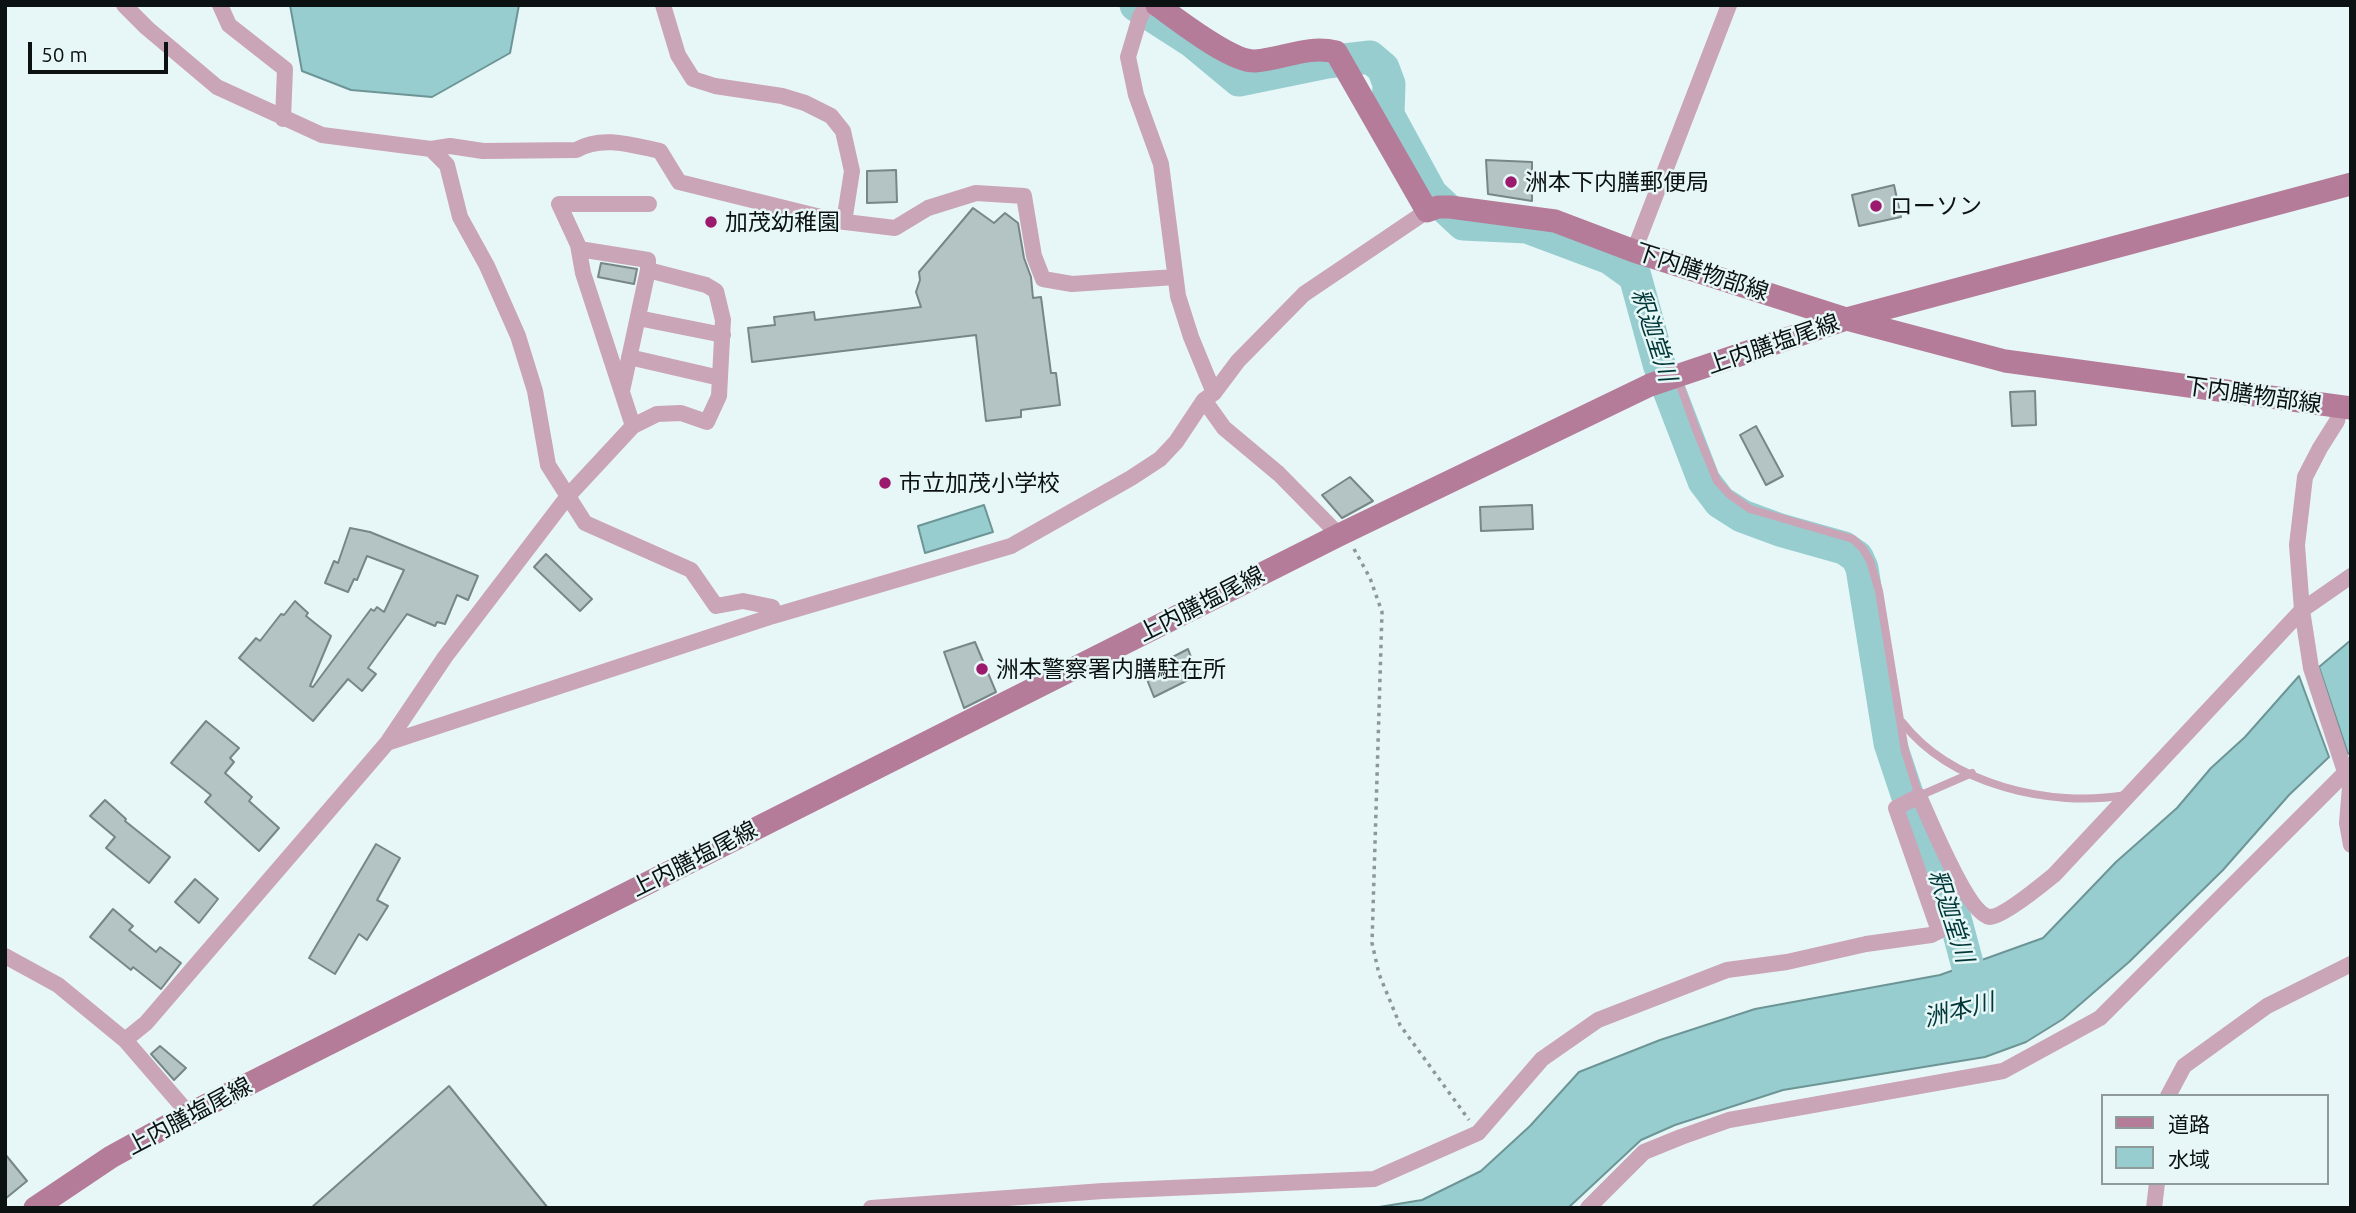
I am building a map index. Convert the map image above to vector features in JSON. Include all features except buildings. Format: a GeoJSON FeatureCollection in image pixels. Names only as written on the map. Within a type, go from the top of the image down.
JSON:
{"type":"FeatureCollection","features":[{"type":"Feature","properties":{"kind":"main road"},"geometry":{"type":"LineString","coordinates":[[1148,9],[1236,57],[1254,61],[1320,48],[1341,60],[1438,208]]}},
{"type":"Feature","properties":{"kind":"main road","name":"上内膳塩尾線"},"geometry":{"type":"LineString","coordinates":[[35,1208],[111,1157],[189,1114],[1339,535],[1650,386],[1846,318],[2351,184]]}},
{"type":"Feature","properties":{"kind":"main road","name":"下内膳物部線"},"geometry":{"type":"LineString","coordinates":[[1438,208],[1555,221],[1634,251],[1846,318],[2006,361],[2348,405]]}},
{"type":"Feature","properties":{"kind":"street"},"geometry":{"type":"LineString","coordinates":[[124,5],[146,29],[217,87],[321,135],[431,149],[450,146],[483,151],[576,150],[589,142],[623,143],[660,150],[679,183],[844,222],[895,228],[928,208],[976,193],[1024,196],[1034,256],[1043,279],[1072,284],[1175,277]]}},
{"type":"Feature","properties":{"kind":"street"},"geometry":{"type":"LineString","coordinates":[[220,5],[229,25],[285,69],[283,119]]}},
{"type":"Feature","properties":{"kind":"street"},"geometry":{"type":"LineString","coordinates":[[663,5],[678,55],[694,79],[715,86],[782,96],[805,103],[831,116],[843,131],[852,171],[844,222]]}},
{"type":"Feature","properties":{"kind":"street"},"geometry":{"type":"LineString","coordinates":[[1634,251],[1729,5]]}},
{"type":"Feature","properties":{"kind":"street"},"geometry":{"type":"LineString","coordinates":[[1148,9],[1128,57],[1136,95],[1161,164],[1178,296],[1209,396],[1224,428],[1279,474],[1339,535]]}},
{"type":"Feature","properties":{"kind":"street"},"geometry":{"type":"LineString","coordinates":[[431,149],[447,165],[460,218],[518,335],[535,391],[548,465],[585,523],[691,570],[716,606],[743,601],[772,607],[774,616]]}},
{"type":"Feature","properties":{"kind":"street"},"geometry":{"type":"LineString","coordinates":[[633,426],[583,273],[579,249],[559,204],[649,204]]}},
{"type":"Feature","properties":{"kind":"street"},"geometry":{"type":"LineString","coordinates":[[387,743],[774,616],[1011,546],[1132,478],[1160,458],[1176,442],[1238,361],[1304,294],[1438,208]]}},
{"type":"Feature","properties":{"kind":"street"},"geometry":{"type":"LineString","coordinates":[[579,249],[648,260],[648,271],[622,392]]}},
{"type":"Feature","properties":{"kind":"street"},"geometry":{"type":"LineString","coordinates":[[125,1040],[146,1023],[387,743],[445,657],[568,496],[633,426],[657,414],[681,413],[707,422],[719,396],[723,320],[716,291],[706,285],[648,271]]}},
{"type":"Feature","properties":{"kind":"street"},"geometry":{"type":"LineString","coordinates":[[638,318],[723,335]]}},
{"type":"Feature","properties":{"kind":"street"},"geometry":{"type":"LineString","coordinates":[[629,357],[720,378]]}},
{"type":"Feature","properties":{"kind":"street"},"geometry":{"type":"LineString","coordinates":[[2348,405],[2305,477],[2297,545],[2302,610],[2311,668],[2347,776],[2347,823],[2351,845]]}},
{"type":"Feature","properties":{"kind":"street"},"geometry":{"type":"LineString","coordinates":[[872,1208],[1103,1191],[1374,1179],[1478,1133],[1542,1059],[1598,1020],[1727,970],[1787,962],[1866,944],[1931,935],[1939,931],[1896,808],[1919,796],[1974,907],[1986,916],[1993,917],[2023,899],[2054,875],[2302,610],[2351,576]]}},
{"type":"Feature","properties":{"kind":"street"},"geometry":{"type":"LineString","coordinates":[[1588,1208],[1644,1152],[1681,1137],[1729,1120],[2003,1071],[2100,1018],[2347,776]]}},
{"type":"Feature","properties":{"kind":"street"},"geometry":{"type":"LineString","coordinates":[[5,956],[58,985],[125,1040],[189,1114]]}},
{"type":"Feature","properties":{"kind":"street"},"geometry":{"type":"LineString","coordinates":[[2169,1094],[2184,1066],[2267,1006],[2351,964]]}},
{"type":"Feature","properties":{"kind":"street"},"geometry":{"type":"LineString","coordinates":[[2154,1208],[2157,1185]]}},
{"type":"Feature","properties":{"kind":"lane"},"geometry":{"type":"LineString","coordinates":[[1675,377],[1717,481],[1730,495],[1751,509],[1853,538],[1870,561],[1879,591],[1905,751],[1919,796],[1972,774]]}},
{"type":"Feature","properties":{"kind":"lane"},"geometry":{"type":"LineString","coordinates":[[1900,720],[1917,742],[1991,783],[2045,796],[2112,797],[2129,794]]}},
{"type":"Feature","properties":{"kind":"path"},"geometry":{"type":"LineString","coordinates":[[1339,535],[1351,544],[1370,578],[1382,612],[1372,943],[1378,974],[1400,1025],[1478,1133]]}},
{"type":"Feature","properties":{"kind":"water"},"geometry":{"type":"Polygon","coordinates":[[[290,5],[519,5],[510,53],[432,97],[351,90],[302,71],[290,5]]]}},
{"type":"Feature","properties":{"kind":"water"},"geometry":{"type":"Polygon","coordinates":[[[984,505],[993,532],[925,553],[918,526],[984,505]]]}},
{"type":"Feature","properties":{"kind":"water"},"geometry":{"type":"Polygon","coordinates":[[[2351,640],[2351,752],[2348,754],[2319,667],[2351,640]]]}},
{"type":"Feature","properties":{"kind":"water","name":"洲本川"},"geometry":{"type":"Polygon","coordinates":[[[2299,676],[2329,757],[2289,795],[2223,870],[2129,962],[2063,1019],[2026,1042],[1985,1057],[1783,1090],[1675,1125],[1641,1140],[1568,1208],[1373,1208],[1422,1200],[1481,1171],[1530,1126],[1579,1072],[1660,1040],[1755,1009],[1940,975],[2043,938],[2116,862],[2177,808],[2211,768],[2245,737],[2299,676]]]}},
{"type":"Feature","properties":{"kind":"waterway","name":"釈迦堂川"},"geometry":{"type":"LineString","coordinates":[[1136,5],[1192,41],[1239,80],[1327,62],[1370,57],[1383,68],[1389,84],[1388,115],[1431,194],[1463,224],[1527,227],[1610,258],[1635,276],[1659,364],[1704,481],[1720,502],[1742,516],[1844,548],[1857,557],[1862,568],[1890,743],[1909,800]]}},
{"type":"Feature","properties":{"kind":"waterway","name":"釈迦堂川"},"geometry":{"type":"LineString","coordinates":[[1919,825],[1952,907],[1979,1008]]}},
{"type":"Feature","properties":{"kind":"place","name":"洲本下内膳郵便局"},"geometry":{"type":"Point","coordinates":[1511,182]}},
{"type":"Feature","properties":{"kind":"place","name":"ローソン"},"geometry":{"type":"Point","coordinates":[1876,206]}},
{"type":"Feature","properties":{"kind":"place","name":"加茂幼稚園"},"geometry":{"type":"Point","coordinates":[711,222]}},
{"type":"Feature","properties":{"kind":"place","name":"市立加茂小学校"},"geometry":{"type":"Point","coordinates":[885,483]}},
{"type":"Feature","properties":{"kind":"place","name":"洲本警察署内膳駐在所"},"geometry":{"type":"Point","coordinates":[982,669]}}]}
